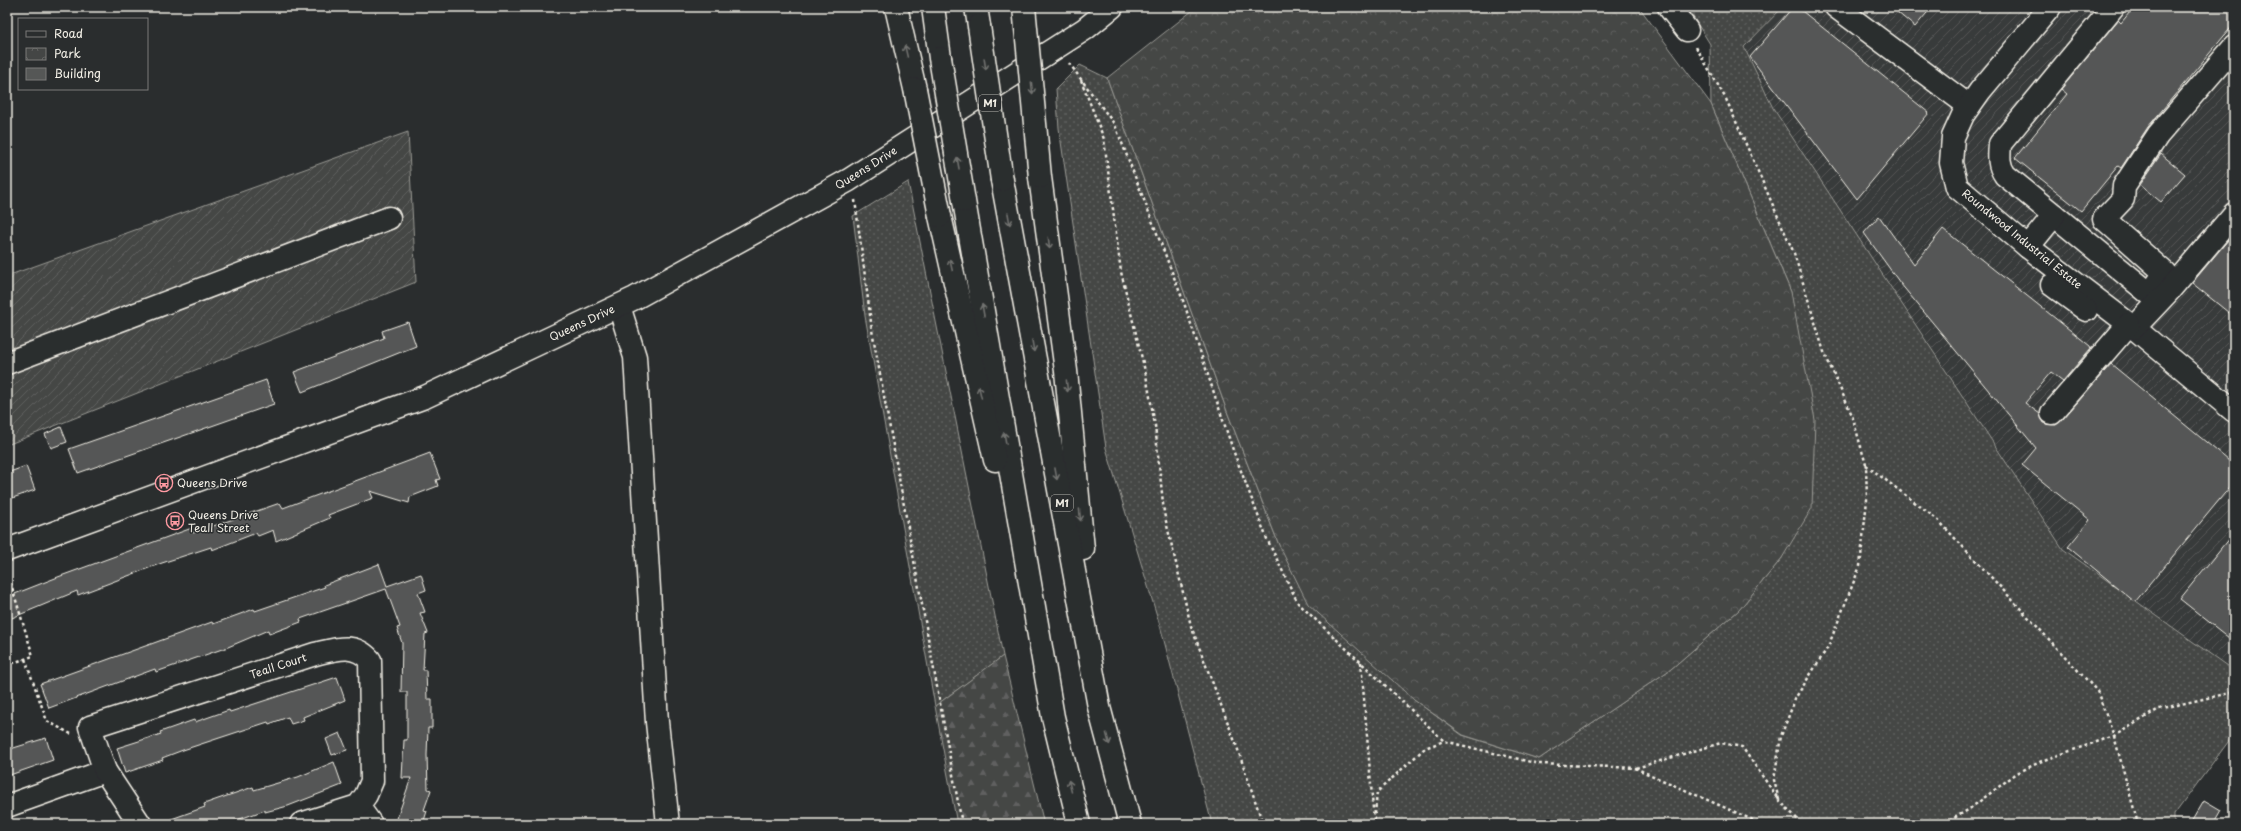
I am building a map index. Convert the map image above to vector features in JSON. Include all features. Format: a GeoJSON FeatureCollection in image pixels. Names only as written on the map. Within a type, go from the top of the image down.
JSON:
{"type":"FeatureCollection","features":[{"type":"Feature","properties":{"kind":"main road"},"geometry":{"type":"LineString","coordinates":[[896,7],[915,89],[940,216],[1053,717],[1079,824]]}},
{"type":"Feature","properties":{"kind":"main road"},"geometry":{"type":"LineString","coordinates":[[933,7],[964,201],[1053,717]]}},
{"type":"Feature","properties":{"kind":"main road"},"geometry":{"type":"LineString","coordinates":[[1024,7],[1040,177],[1066,371],[1099,707]]}},
{"type":"Feature","properties":{"kind":"main road","name":"Queens Drive"},"geometry":{"type":"LineString","coordinates":[[7,550],[425,397],[619,306],[849,180],[1085,29],[1112,7]]}},
{"type":"Feature","properties":{"kind":"main road"},"geometry":{"type":"LineString","coordinates":[[1668,7],[1687,30]]}},
{"type":"Feature","properties":{"kind":"main road"},"geometry":{"type":"LineString","coordinates":[[1836,7],[1969,106]]}},
{"type":"Feature","properties":{"kind":"main road","name":"Roundwood Industrial Estate"},"geometry":{"type":"LineString","coordinates":[[2050,7],[1969,106],[1953,137],[1951,163],[1958,187],[2028,247],[2234,411]]}},
{"type":"Feature","properties":{"kind":"main road"},"geometry":{"type":"LineString","coordinates":[[2104,219],[2165,273],[2150,294],[2005,175],[2000,168],[2000,144],[2113,7]]}},
{"type":"Feature","properties":{"kind":"main road","name":"M1"},"geometry":{"type":"LineString","coordinates":[[977,16],[1002,180],[1099,707],[1130,824]]}},
{"type":"Feature","properties":{"kind":"main road"},"geometry":{"type":"LineString","coordinates":[[2085,240],[2123,199],[2124,186],[2158,135],[2234,47]]}},
{"type":"Feature","properties":{"kind":"main road"},"geometry":{"type":"LineString","coordinates":[[2052,413],[2128,328],[2168,292],[2234,214]]}},
{"type":"Feature","properties":{"kind":"main road"},"geometry":{"type":"LineString","coordinates":[[2028,247],[2054,215]]}},
{"type":"Feature","properties":{"kind":"main road"},"geometry":{"type":"LineString","coordinates":[[7,362],[389,218]]}},
{"type":"Feature","properties":{"kind":"main road"},"geometry":{"type":"LineString","coordinates":[[2052,285],[2128,328]]}},
{"type":"Feature","properties":{"kind":"main road"},"geometry":{"type":"LineString","coordinates":[[619,306],[635,357],[657,722],[668,824]]}},
{"type":"Feature","properties":{"kind":"main road","name":"Teall Court"},"geometry":{"type":"LineString","coordinates":[[91,730],[90,727],[308,657],[336,649],[353,647],[363,652],[370,660],[371,673],[372,781],[366,795],[358,806]]}},
{"type":"Feature","properties":{"kind":"main road"},"geometry":{"type":"LineString","coordinates":[[91,730],[105,771],[140,824]]}},
{"type":"Feature","properties":{"kind":"main road"},"geometry":{"type":"LineString","coordinates":[[7,806],[105,771]]}},
{"type":"Feature","properties":{"kind":"main road"},"geometry":{"type":"LineString","coordinates":[[301,824],[358,806],[371,824]]}},
{"type":"Feature","properties":{"kind":"path"},"geometry":{"type":"LineString","coordinates":[[1687,30],[1726,99],[1794,253],[1824,352],[1852,415],[1866,465],[1867,500],[1860,566],[1828,646],[1796,697],[1781,736],[1774,780],[1779,800]]}},
{"type":"Feature","properties":{"kind":"path"},"geometry":{"type":"LineString","coordinates":[[1057,47],[1115,125],[1184,303],[1233,450],[1268,539],[1298,603],[1444,741],[1539,764],[1635,768],[1721,743],[1742,747],[1779,800],[1802,824]]}},
{"type":"Feature","properties":{"kind":"path"},"geometry":{"type":"LineString","coordinates":[[1079,76],[1104,139],[1121,272],[1146,376],[1155,426],[1164,513],[1189,619],[1263,824]]}},
{"type":"Feature","properties":{"kind":"path"},"geometry":{"type":"LineString","coordinates":[[849,180],[856,205],[872,330],[962,824]]}},
{"type":"Feature","properties":{"kind":"path"},"geometry":{"type":"LineString","coordinates":[[1866,465],[1938,520],[2097,691],[2114,736],[2138,824]]}},
{"type":"Feature","properties":{"kind":"path"},"geometry":{"type":"LineString","coordinates":[[7,571],[33,656],[7,665]]}},
{"type":"Feature","properties":{"kind":"path"},"geometry":{"type":"LineString","coordinates":[[25,659],[47,721],[73,736],[91,730]]}},
{"type":"Feature","properties":{"kind":"path"},"geometry":{"type":"LineString","coordinates":[[1361,662],[1375,822]]}},
{"type":"Feature","properties":{"kind":"path"},"geometry":{"type":"LineString","coordinates":[[1944,824],[1968,810],[2016,773],[2044,760],[2114,736],[2159,709],[2234,692]]}},
{"type":"Feature","properties":{"kind":"path"},"geometry":{"type":"LineString","coordinates":[[1375,822],[1377,792],[1425,748],[1444,741]]}},
{"type":"Feature","properties":{"kind":"path"},"geometry":{"type":"LineString","coordinates":[[1635,768],[1762,824]]}},
{"type":"Feature","properties":{"kind":"shaded area"},"geometry":{"type":"Polygon","coordinates":[[[1783,7],[2234,7],[2234,671],[2063,549],[1773,108],[1744,47],[1783,7]]]}},
{"type":"Feature","properties":{"kind":"green space"},"geometry":{"type":"Polygon","coordinates":[[[1197,7],[1639,7],[1711,104],[1791,292],[1815,420],[1812,508],[1782,558],[1739,610],[1671,669],[1539,759],[1463,735],[1414,700],[1308,604],[1279,545],[1228,414],[1107,78],[1197,7]]]}},
{"type":"Feature","properties":{"kind":"green space"},"geometry":{"type":"Polygon","coordinates":[[[1687,7],[1783,7],[1744,47],[1773,108],[2063,549],[2234,671],[2234,734],[2174,815],[2174,824],[1212,824],[1161,629],[1106,448],[1059,128],[1056,89],[1080,65],[1107,78],[1228,414],[1279,545],[1414,700],[1462,735],[1539,759],[1671,669],[1739,610],[1782,558],[1791,292],[1711,104],[1710,44],[1687,7]]]}},
{"type":"Feature","properties":{"kind":"green space"},"geometry":{"type":"Polygon","coordinates":[[[408,132],[416,282],[7,445],[7,276],[408,132]]]}},
{"type":"Feature","properties":{"kind":"green space"},"geometry":{"type":"Polygon","coordinates":[[[908,182],[1003,656],[935,706],[865,316],[853,216],[908,182]]]}},
{"type":"Feature","properties":{"kind":"green space"},"geometry":{"type":"Polygon","coordinates":[[[1003,656],[1044,824],[957,824],[935,706],[1003,656]]]}},
{"type":"Feature","properties":{"kind":"building"},"geometry":{"type":"Polygon","coordinates":[[[1793,7],[1797,7],[1929,113],[1857,199],[1750,57],[1793,7]]]}},
{"type":"Feature","properties":{"kind":"building"},"geometry":{"type":"Polygon","coordinates":[[[1891,7],[1932,7],[1915,27],[1891,7]]]}},
{"type":"Feature","properties":{"kind":"building"},"geometry":{"type":"Polygon","coordinates":[[[2134,7],[2234,7],[2234,24],[2148,127],[2121,168],[2118,166],[2081,211],[2015,158],[2067,94],[2061,89],[2118,20],[2121,23],[2134,7]]]}},
{"type":"Feature","properties":{"kind":"building"},"geometry":{"type":"Polygon","coordinates":[[[2161,154],[2185,174],[2161,202],[2140,185],[2161,154]]]}},
{"type":"Feature","properties":{"kind":"building"},"geometry":{"type":"Polygon","coordinates":[[[1879,216],[1914,265],[1943,229],[2090,346],[2091,348],[2063,381],[2051,372],[2025,403],[2040,414],[2044,423],[2056,425],[2061,421],[2111,364],[2234,465],[2234,482],[2135,602],[2068,547],[2090,520],[2022,465],[2036,448],[1900,283],[1864,233],[1879,216]]]}},
{"type":"Feature","properties":{"kind":"building"},"geometry":{"type":"Polygon","coordinates":[[[2234,233],[2234,317],[2192,283],[2234,233]]]}},
{"type":"Feature","properties":{"kind":"building"},"geometry":{"type":"Polygon","coordinates":[[[408,322],[416,346],[302,392],[294,372],[384,338],[382,331],[408,322]]]}},
{"type":"Feature","properties":{"kind":"building"},"geometry":{"type":"Polygon","coordinates":[[[266,380],[274,404],[78,473],[69,449],[266,380]]]}},
{"type":"Feature","properties":{"kind":"building"},"geometry":{"type":"Polygon","coordinates":[[[61,427],[67,442],[51,448],[45,434],[61,427]]]}},
{"type":"Feature","properties":{"kind":"building"},"geometry":{"type":"Polygon","coordinates":[[[430,453],[440,479],[436,480],[438,486],[410,497],[409,503],[370,491],[373,498],[328,515],[330,518],[276,541],[273,530],[258,536],[256,533],[212,550],[211,547],[162,563],[78,595],[77,591],[7,620],[7,597],[192,528],[193,533],[280,503],[283,508],[430,453]]]}},
{"type":"Feature","properties":{"kind":"building"},"geometry":{"type":"Polygon","coordinates":[[[26,466],[35,490],[7,500],[7,473],[26,466]]]}},
{"type":"Feature","properties":{"kind":"building"},"geometry":{"type":"Polygon","coordinates":[[[2234,532],[2234,642],[2180,599],[2234,532]]]}},
{"type":"Feature","properties":{"kind":"building"},"geometry":{"type":"Polygon","coordinates":[[[379,564],[387,586],[421,574],[426,590],[418,593],[425,612],[420,613],[428,633],[425,634],[423,670],[426,670],[427,699],[432,699],[432,728],[428,728],[427,755],[428,789],[431,790],[424,810],[427,811],[423,824],[395,824],[411,778],[402,778],[404,740],[407,740],[407,692],[401,692],[402,643],[397,628],[400,627],[386,589],[300,619],[301,622],[269,634],[268,630],[228,647],[156,672],[155,669],[49,708],[40,684],[212,622],[213,624],[254,609],[255,611],[325,587],[324,585],[379,564]]]}},
{"type":"Feature","properties":{"kind":"building"},"geometry":{"type":"Polygon","coordinates":[[[337,677],[345,700],[303,717],[304,720],[291,724],[288,717],[269,724],[268,722],[183,750],[162,758],[163,760],[125,773],[117,748],[161,734],[160,732],[194,720],[195,722],[229,710],[230,712],[337,677]]]}},
{"type":"Feature","properties":{"kind":"building"},"geometry":{"type":"Polygon","coordinates":[[[340,733],[347,750],[332,755],[326,739],[340,733]]]}},
{"type":"Feature","properties":{"kind":"building"},"geometry":{"type":"Polygon","coordinates":[[[46,738],[53,760],[7,776],[7,750],[46,738]]]}},
{"type":"Feature","properties":{"kind":"building"},"geometry":{"type":"Polygon","coordinates":[[[334,762],[342,785],[288,806],[265,812],[265,810],[226,824],[164,824],[163,822],[205,807],[204,804],[218,799],[253,787],[254,790],[298,777],[334,762]]]}},
{"type":"Feature","properties":{"kind":"building"},"geometry":{"type":"Polygon","coordinates":[[[2204,800],[2221,810],[2213,824],[2190,824],[2204,800]]]}},
{"type":"Feature","properties":{"kind":"place","name":"Queens Drive"},"geometry":{"type":"Point","coordinates":[164,483]}},
{"type":"Feature","properties":{"kind":"place","name":"Queens Drive Teall Street"},"geometry":{"type":"Point","coordinates":[175,521]}}]}
